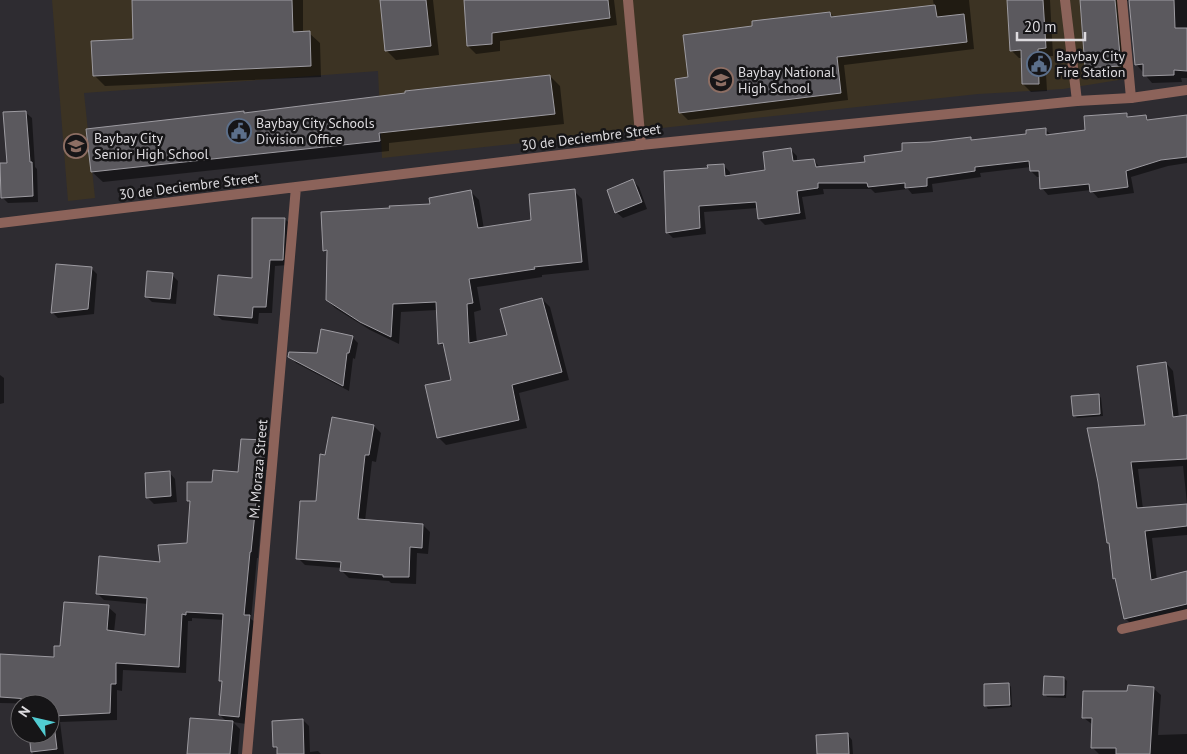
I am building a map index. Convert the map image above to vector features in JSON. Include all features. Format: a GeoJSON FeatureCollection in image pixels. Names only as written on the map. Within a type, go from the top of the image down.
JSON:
{"type":"FeatureCollection","features":[{"type":"Feature","properties":{"kind":"street"},"geometry":{"type":"LineString","coordinates":[[628,0],[642,145]]}},
{"type":"Feature","properties":{"kind":"street"},"geometry":{"type":"LineString","coordinates":[[1064,0],[1077,101]]}},
{"type":"Feature","properties":{"kind":"street"},"geometry":{"type":"LineString","coordinates":[[1122,0],[1132,98]]}},
{"type":"Feature","properties":{"kind":"street","name":"30 de Deciembre Street"},"geometry":{"type":"LineString","coordinates":[[0,223],[642,145],[1077,101],[1132,98],[1187,90]]}},
{"type":"Feature","properties":{"kind":"street","name":"M. Moraza Street"},"geometry":{"type":"LineString","coordinates":[[247,754],[296,187]]}},
{"type":"Feature","properties":{"kind":"street"},"geometry":{"type":"LineString","coordinates":[[1122,630],[1187,614]]}},
{"type":"Feature","properties":{"kind":"shaded area","name":"Baybay National High School"},"geometry":{"type":"Polygon","coordinates":[[[52,0],[1118,0],[1125,79],[1063,89],[978,94],[382,158],[378,71],[84,93],[95,198],[68,201],[52,0]]]}},
{"type":"Feature","properties":{"kind":"building"},"geometry":{"type":"Polygon","coordinates":[[[132,0],[292,0],[293,32],[310,31],[311,66],[93,76],[91,41],[133,39],[132,0]]]}},
{"type":"Feature","properties":{"kind":"building"},"geometry":{"type":"Polygon","coordinates":[[[380,0],[426,0],[431,46],[385,51],[380,0]]]}},
{"type":"Feature","properties":{"kind":"building"},"geometry":{"type":"Polygon","coordinates":[[[464,0],[608,0],[610,18],[492,33],[492,44],[467,46],[464,0]]]}},
{"type":"Feature","properties":{"kind":"building"},"geometry":{"type":"Polygon","coordinates":[[[1007,0],[1043,0],[1046,48],[1038,49],[1039,84],[1022,84],[1021,50],[1010,51],[1007,0]]]}},
{"type":"Feature","properties":{"kind":"building"},"geometry":{"type":"Polygon","coordinates":[[[1080,0],[1115,0],[1121,66],[1085,68],[1080,0]]]}},
{"type":"Feature","properties":{"kind":"building"},"geometry":{"type":"Polygon","coordinates":[[[1129,0],[1174,0],[1175,28],[1187,28],[1187,71],[1174,70],[1174,75],[1143,76],[1143,64],[1135,65],[1129,0]]]}},
{"type":"Feature","properties":{"kind":"building"},"geometry":{"type":"Polygon","coordinates":[[[935,5],[937,17],[964,14],[967,42],[837,57],[841,93],[679,113],[675,79],[688,77],[683,35],[752,26],[752,21],[830,12],[831,17],[935,5]]]}},
{"type":"Feature","properties":{"kind":"building"},"geometry":{"type":"Polygon","coordinates":[[[550,75],[555,114],[379,133],[380,141],[91,172],[86,129],[244,111],[244,113],[405,93],[405,91],[550,75]]]}},
{"type":"Feature","properties":{"kind":"building"},"geometry":{"type":"Polygon","coordinates":[[[26,111],[30,162],[32,162],[33,196],[1,198],[0,163],[7,163],[3,112],[26,111]]]}},
{"type":"Feature","properties":{"kind":"building"},"geometry":{"type":"Polygon","coordinates":[[[1127,113],[1127,117],[1146,115],[1147,120],[1187,115],[1187,157],[1161,160],[1126,171],[1128,187],[1090,192],[1089,184],[1040,189],[1039,171],[1030,171],[1029,161],[975,167],[975,171],[927,178],[927,186],[905,188],[905,183],[868,187],[867,183],[818,183],[818,188],[797,191],[800,213],[758,219],[756,202],[699,206],[700,228],[666,233],[664,171],[708,168],[707,165],[724,164],[725,176],[765,170],[763,152],[791,148],[793,161],[814,159],[816,167],[865,162],[864,156],[902,151],[902,143],[971,137],[971,140],[1026,134],[1026,130],[1046,128],[1046,135],[1085,130],[1084,116],[1127,113]]]}},
{"type":"Feature","properties":{"kind":"building"},"geometry":{"type":"Polygon","coordinates":[[[633,179],[642,202],[615,213],[607,190],[633,179]]]}},
{"type":"Feature","properties":{"kind":"building"},"geometry":{"type":"Polygon","coordinates":[[[575,189],[582,262],[534,267],[535,269],[469,279],[473,303],[467,304],[469,343],[507,335],[500,309],[542,298],[562,372],[512,385],[519,420],[437,438],[425,385],[451,380],[443,343],[438,344],[436,302],[393,304],[391,337],[360,322],[326,300],[327,250],[323,251],[321,212],[430,204],[429,198],[471,190],[478,228],[531,220],[529,194],[575,189]]]}},
{"type":"Feature","properties":{"kind":"building"},"geometry":{"type":"Polygon","coordinates":[[[252,218],[285,218],[283,260],[270,260],[266,307],[253,307],[252,318],[214,315],[218,275],[252,278],[252,218]]]}},
{"type":"Feature","properties":{"kind":"building"},"geometry":{"type":"Polygon","coordinates":[[[56,264],[92,267],[88,309],[51,313],[56,264]]]}},
{"type":"Feature","properties":{"kind":"building"},"geometry":{"type":"Polygon","coordinates":[[[147,271],[173,273],[170,299],[145,297],[147,271]]]}},
{"type":"Feature","properties":{"kind":"building"},"geometry":{"type":"Polygon","coordinates":[[[321,329],[353,336],[349,353],[347,353],[343,386],[288,357],[289,352],[317,353],[321,329]]]}},
{"type":"Feature","properties":{"kind":"building"},"geometry":{"type":"Polygon","coordinates":[[[1166,362],[1173,417],[1187,415],[1187,459],[1131,462],[1137,508],[1187,504],[1187,526],[1145,531],[1151,580],[1187,571],[1187,604],[1124,619],[1115,578],[1113,579],[1109,543],[1107,543],[1098,482],[1087,428],[1145,425],[1137,366],[1166,362]]]}},
{"type":"Feature","properties":{"kind":"building"},"geometry":{"type":"Polygon","coordinates":[[[1099,394],[1100,414],[1073,416],[1071,396],[1099,394]]]}},
{"type":"Feature","properties":{"kind":"building"},"geometry":{"type":"Polygon","coordinates":[[[332,417],[374,425],[369,455],[365,455],[358,519],[423,524],[422,548],[410,547],[409,577],[383,577],[383,575],[340,571],[341,562],[296,559],[300,501],[316,501],[320,454],[325,455],[332,417]]]}},
{"type":"Feature","properties":{"kind":"building"},"geometry":{"type":"Polygon","coordinates":[[[241,439],[265,440],[264,464],[260,464],[244,615],[250,615],[239,717],[219,715],[222,681],[219,681],[223,614],[186,612],[186,615],[182,614],[179,667],[116,663],[116,684],[111,684],[110,713],[60,716],[60,694],[10,694],[10,698],[0,697],[0,654],[54,657],[54,646],[60,646],[64,602],[109,605],[107,630],[145,635],[147,598],[96,594],[99,556],[160,562],[158,545],[187,543],[190,501],[187,501],[187,482],[212,482],[213,470],[238,472],[241,439]]]}},
{"type":"Feature","properties":{"kind":"building"},"geometry":{"type":"Polygon","coordinates":[[[170,471],[171,496],[146,498],[145,473],[170,471]]]}},
{"type":"Feature","properties":{"kind":"building"},"geometry":{"type":"Polygon","coordinates":[[[1044,676],[1064,677],[1064,695],[1043,695],[1044,676]]]}},
{"type":"Feature","properties":{"kind":"building"},"geometry":{"type":"Polygon","coordinates":[[[1009,683],[1010,705],[984,706],[984,684],[1009,683]]]}},
{"type":"Feature","properties":{"kind":"building"},"geometry":{"type":"Polygon","coordinates":[[[1128,685],[1154,687],[1150,754],[1116,754],[1116,748],[1091,748],[1092,718],[1082,718],[1083,691],[1127,691],[1128,685]]]}},
{"type":"Feature","properties":{"kind":"building"},"geometry":{"type":"Polygon","coordinates":[[[190,718],[233,721],[230,754],[187,754],[190,718]]]}},
{"type":"Feature","properties":{"kind":"building"},"geometry":{"type":"Polygon","coordinates":[[[303,719],[304,754],[277,754],[277,747],[273,747],[272,721],[303,719]]]}},
{"type":"Feature","properties":{"kind":"building"},"geometry":{"type":"Polygon","coordinates":[[[848,733],[849,754],[817,754],[816,735],[848,733]]]}},
{"type":"Feature","properties":{"kind":"building"},"geometry":{"type":"Polygon","coordinates":[[[30,744],[56,744],[57,749],[31,752],[30,744]]]}},
{"type":"Feature","properties":{"kind":"place","name":"Baybay City Fire Station"},"geometry":{"type":"Point","coordinates":[1039,64]}},
{"type":"Feature","properties":{"kind":"place","name":"Baybay National High School"},"geometry":{"type":"Point","coordinates":[721,80]}},
{"type":"Feature","properties":{"kind":"place","name":"Baybay City Schools Division Office"},"geometry":{"type":"Point","coordinates":[239,131]}},
{"type":"Feature","properties":{"kind":"place","name":"Baybay City Senior High School"},"geometry":{"type":"Point","coordinates":[76,146]}}]}
